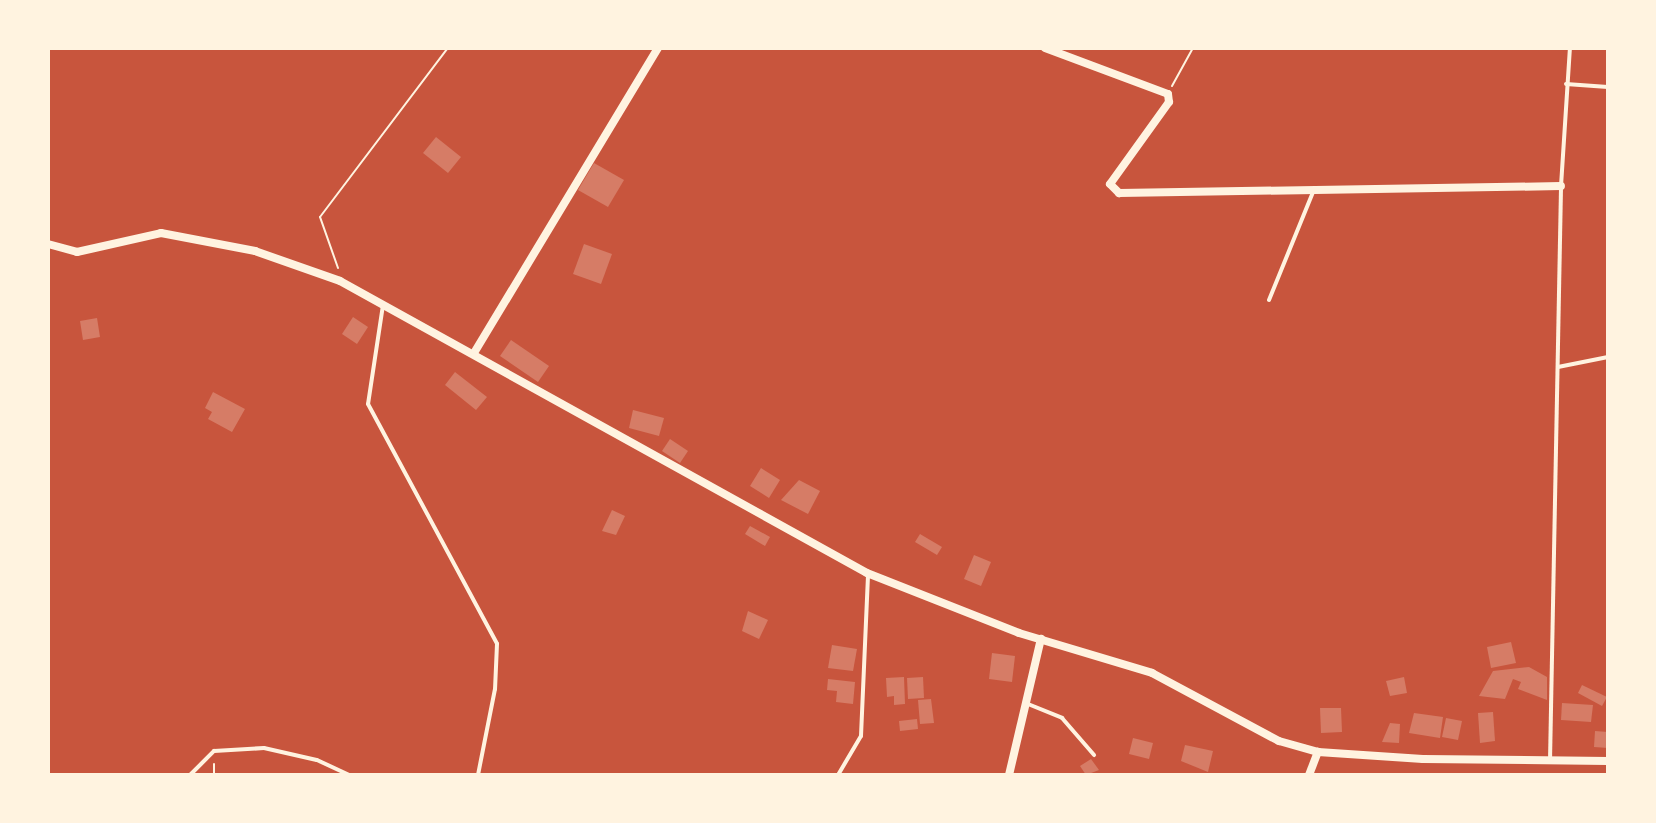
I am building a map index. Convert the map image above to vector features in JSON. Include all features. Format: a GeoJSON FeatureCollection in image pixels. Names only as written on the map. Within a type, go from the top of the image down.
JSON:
{"type":"FeatureCollection","features":[{"type":"Feature","properties":{"kind":"street"},"geometry":{"type":"LineString","coordinates":[[474,353],[658,48]]}},
{"type":"Feature","properties":{"kind":"street"},"geometry":{"type":"LineString","coordinates":[[1045,48],[1168,94],[1169,102],[1110,184],[1119,193],[1561,186]]}},
{"type":"Feature","properties":{"kind":"street"},"geometry":{"type":"LineString","coordinates":[[48,244],[77,252],[161,233],[255,251],[340,281],[474,353],[546,399],[770,515],[867,573],[1041,639],[1152,673],[1279,741],[1318,752],[1608,761]]}},
{"type":"Feature","properties":{"kind":"street"},"geometry":{"type":"LineString","coordinates":[[1009,775],[1041,639]]}},
{"type":"Feature","properties":{"kind":"street"},"geometry":{"type":"LineString","coordinates":[[1309,775],[1318,752]]}},
{"type":"Feature","properties":{"kind":"lane"},"geometry":{"type":"LineString","coordinates":[[1550,761],[1561,186],[1570,48]]}},
{"type":"Feature","properties":{"kind":"lane"},"geometry":{"type":"LineString","coordinates":[[1566,84],[1608,87]]}},
{"type":"Feature","properties":{"kind":"lane"},"geometry":{"type":"LineString","coordinates":[[1269,300],[1315,188]]}},
{"type":"Feature","properties":{"kind":"lane"},"geometry":{"type":"LineString","coordinates":[[383,302],[368,404],[497,644],[495,689],[478,775]]}},
{"type":"Feature","properties":{"kind":"lane"},"geometry":{"type":"LineString","coordinates":[[1558,367],[1608,357]]}},
{"type":"Feature","properties":{"kind":"lane"},"geometry":{"type":"LineString","coordinates":[[838,775],[861,736],[867,573]]}},
{"type":"Feature","properties":{"kind":"lane"},"geometry":{"type":"LineString","coordinates":[[1026,703],[1062,718],[1094,755]]}},
{"type":"Feature","properties":{"kind":"lane"},"geometry":{"type":"LineString","coordinates":[[190,775],[214,751],[264,748],[317,760],[349,775]]}},
{"type":"Feature","properties":{"kind":"path"},"geometry":{"type":"LineString","coordinates":[[340,281],[335,252],[320,217],[448,48]]}},
{"type":"Feature","properties":{"kind":"path"},"geometry":{"type":"LineString","coordinates":[[1168,94],[1193,48]]}},
{"type":"Feature","properties":{"kind":"building"},"geometry":{"type":"Polygon","coordinates":[[[436,137],[461,157],[448,173],[423,153],[436,137]]]}},
{"type":"Feature","properties":{"kind":"building"},"geometry":{"type":"Polygon","coordinates":[[[594,163],[624,180],[608,207],[578,190],[594,163]]]}},
{"type":"Feature","properties":{"kind":"building"},"geometry":{"type":"Polygon","coordinates":[[[584,244],[612,254],[601,284],[573,274],[584,244]]]}},
{"type":"Feature","properties":{"kind":"building"},"geometry":{"type":"Polygon","coordinates":[[[353,317],[368,327],[357,344],[342,334],[353,317]]]}},
{"type":"Feature","properties":{"kind":"building"},"geometry":{"type":"Polygon","coordinates":[[[97,318],[100,337],[83,340],[80,321],[97,318]]]}},
{"type":"Feature","properties":{"kind":"building"},"geometry":{"type":"Polygon","coordinates":[[[511,340],[549,366],[538,382],[500,356],[511,340]]]}},
{"type":"Feature","properties":{"kind":"building"},"geometry":{"type":"Polygon","coordinates":[[[455,372],[487,397],[476,410],[445,385],[455,372]]]}},
{"type":"Feature","properties":{"kind":"building"},"geometry":{"type":"Polygon","coordinates":[[[213,392],[245,409],[232,432],[208,419],[212,412],[205,408],[213,392]]]}},
{"type":"Feature","properties":{"kind":"building"},"geometry":{"type":"Polygon","coordinates":[[[633,410],[664,418],[659,436],[629,428],[633,410]]]}},
{"type":"Feature","properties":{"kind":"building"},"geometry":{"type":"Polygon","coordinates":[[[670,439],[688,451],[680,463],[662,451],[670,439]]]}},
{"type":"Feature","properties":{"kind":"building"},"geometry":{"type":"Polygon","coordinates":[[[761,468],[780,480],[769,498],[750,486],[761,468]]]}},
{"type":"Feature","properties":{"kind":"building"},"geometry":{"type":"Polygon","coordinates":[[[799,480],[820,491],[808,514],[781,500],[799,480]]]}},
{"type":"Feature","properties":{"kind":"building"},"geometry":{"type":"Polygon","coordinates":[[[612,510],[625,516],[616,535],[602,531],[612,510]]]}},
{"type":"Feature","properties":{"kind":"building"},"geometry":{"type":"Polygon","coordinates":[[[750,526],[770,537],[765,546],[745,534],[750,526]]]}},
{"type":"Feature","properties":{"kind":"building"},"geometry":{"type":"Polygon","coordinates":[[[920,534],[942,547],[937,555],[915,542],[920,534]]]}},
{"type":"Feature","properties":{"kind":"building"},"geometry":{"type":"Polygon","coordinates":[[[974,555],[991,562],[981,586],[964,579],[974,555]]]}},
{"type":"Feature","properties":{"kind":"building"},"geometry":{"type":"Polygon","coordinates":[[[748,611],[768,620],[759,639],[742,631],[748,611]]]}},
{"type":"Feature","properties":{"kind":"building"},"geometry":{"type":"Polygon","coordinates":[[[1511,642],[1516,663],[1491,668],[1487,647],[1511,642]]]}},
{"type":"Feature","properties":{"kind":"building"},"geometry":{"type":"Polygon","coordinates":[[[832,645],[857,649],[853,671],[828,668],[832,645]]]}},
{"type":"Feature","properties":{"kind":"building"},"geometry":{"type":"Polygon","coordinates":[[[992,653],[1015,656],[1012,682],[989,679],[992,653]]]}},
{"type":"Feature","properties":{"kind":"building"},"geometry":{"type":"Polygon","coordinates":[[[1529,667],[1547,677],[1547,700],[1518,689],[1521,682],[1513,679],[1505,699],[1479,696],[1493,671],[1529,667]]]}},
{"type":"Feature","properties":{"kind":"building"},"geometry":{"type":"Polygon","coordinates":[[[904,677],[905,704],[894,705],[894,696],[887,697],[886,678],[904,677]]]}},
{"type":"Feature","properties":{"kind":"building"},"geometry":{"type":"Polygon","coordinates":[[[923,677],[924,698],[908,699],[907,678],[923,677]]]}},
{"type":"Feature","properties":{"kind":"building"},"geometry":{"type":"Polygon","coordinates":[[[1404,677],[1407,693],[1390,696],[1386,681],[1404,677]]]}},
{"type":"Feature","properties":{"kind":"building"},"geometry":{"type":"Polygon","coordinates":[[[828,679],[855,682],[853,704],[836,702],[837,691],[827,690],[828,679]]]}},
{"type":"Feature","properties":{"kind":"building"},"geometry":{"type":"Polygon","coordinates":[[[1582,685],[1607,697],[1602,706],[1578,693],[1582,685]]]}},
{"type":"Feature","properties":{"kind":"building"},"geometry":{"type":"Polygon","coordinates":[[[931,699],[934,723],[920,724],[918,700],[931,699]]]}},
{"type":"Feature","properties":{"kind":"building"},"geometry":{"type":"Polygon","coordinates":[[[1562,703],[1593,705],[1591,722],[1561,720],[1562,703]]]}},
{"type":"Feature","properties":{"kind":"building"},"geometry":{"type":"Polygon","coordinates":[[[1320,708],[1341,708],[1342,732],[1321,733],[1320,708]]]}},
{"type":"Feature","properties":{"kind":"building"},"geometry":{"type":"Polygon","coordinates":[[[1493,712],[1495,741],[1480,743],[1478,713],[1493,712]]]}},
{"type":"Feature","properties":{"kind":"building"},"geometry":{"type":"Polygon","coordinates":[[[1414,713],[1443,717],[1440,738],[1409,733],[1414,713]]]}},
{"type":"Feature","properties":{"kind":"building"},"geometry":{"type":"Polygon","coordinates":[[[1446,718],[1462,721],[1458,740],[1442,737],[1446,718]]]}},
{"type":"Feature","properties":{"kind":"building"},"geometry":{"type":"Polygon","coordinates":[[[917,719],[918,729],[900,731],[899,721],[917,719]]]}},
{"type":"Feature","properties":{"kind":"building"},"geometry":{"type":"Polygon","coordinates":[[[1390,723],[1400,724],[1399,743],[1382,742],[1390,723]]]}},
{"type":"Feature","properties":{"kind":"building"},"geometry":{"type":"Polygon","coordinates":[[[1595,731],[1608,732],[1608,748],[1594,747],[1595,731]]]}},
{"type":"Feature","properties":{"kind":"building"},"geometry":{"type":"Polygon","coordinates":[[[1133,738],[1153,743],[1149,759],[1129,754],[1133,738]]]}},
{"type":"Feature","properties":{"kind":"building"},"geometry":{"type":"Polygon","coordinates":[[[1185,745],[1213,751],[1208,772],[1181,761],[1185,745]]]}},
{"type":"Feature","properties":{"kind":"building"},"geometry":{"type":"Polygon","coordinates":[[[1091,759],[1099,770],[1086,775],[1080,766],[1091,759]]]}}]}
